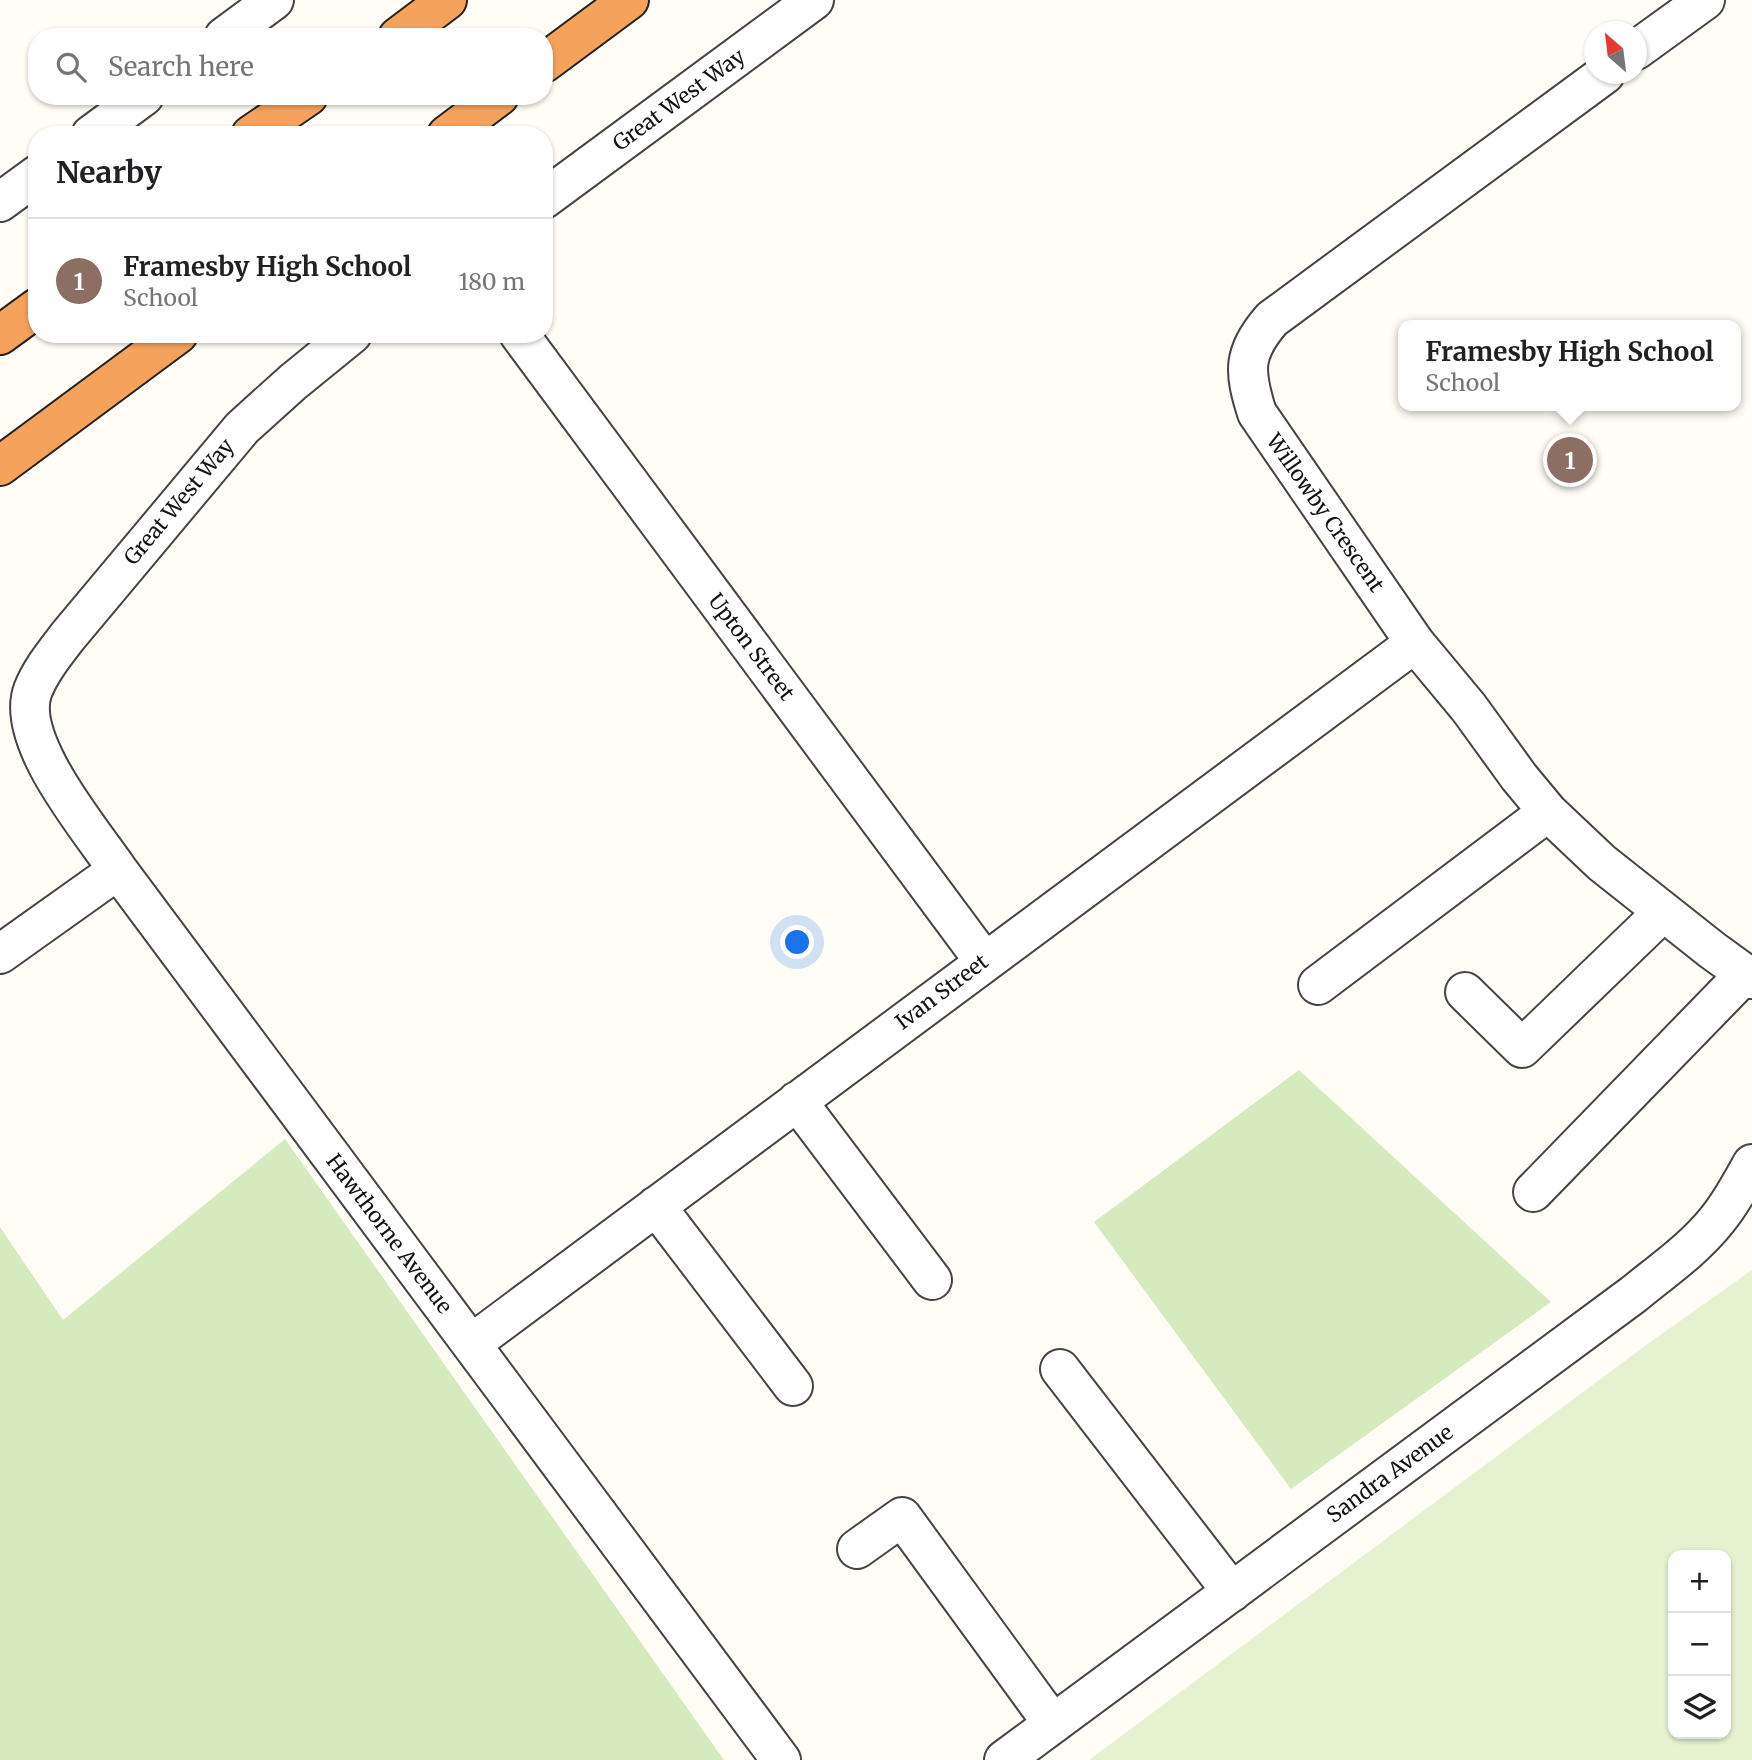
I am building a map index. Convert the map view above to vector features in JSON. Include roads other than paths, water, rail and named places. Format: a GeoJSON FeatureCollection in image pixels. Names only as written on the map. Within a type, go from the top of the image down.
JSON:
{"type":"FeatureCollection","features":[{"type":"Feature","properties":{"kind":"highway"},"geometry":{"type":"LineString","coordinates":[[553,56],[629,0]]}},
{"type":"Feature","properties":{"kind":"highway"},"geometry":{"type":"LineString","coordinates":[[264,126],[295,105]]}},
{"type":"Feature","properties":{"kind":"highway"},"geometry":{"type":"LineString","coordinates":[[279,126],[306,105]]}},
{"type":"Feature","properties":{"kind":"highway"},"geometry":{"type":"LineString","coordinates":[[459,126],[487,105]]}},
{"type":"Feature","properties":{"kind":"highway"},"geometry":{"type":"LineString","coordinates":[[0,306],[28,287]]}},
{"type":"Feature","properties":{"kind":"highway"},"geometry":{"type":"LineString","coordinates":[[0,335],[28,315]]}},
{"type":"Feature","properties":{"kind":"highway"},"geometry":{"type":"LineString","coordinates":[[0,466],[166,343]]}},
{"type":"Feature","properties":{"kind":"street","name":"Great West Way"},"geometry":{"type":"LineString","coordinates":[[553,192],[814,0]]}},
{"type":"Feature","properties":{"kind":"street"},"geometry":{"type":"LineString","coordinates":[[1647,42],[1705,0]]}},
{"type":"Feature","properties":{"kind":"street"},"geometry":{"type":"LineString","coordinates":[[235,28],[265,3]]}},
{"type":"Feature","properties":{"kind":"street","name":"Willowby Crescent"},"geometry":{"type":"LineString","coordinates":[[1591,84],[1272,319],[1250,351],[1248,382],[1257,413],[1415,642],[1548,812],[1602,863],[1748,976]]}},
{"type":"Feature","properties":{"kind":"street"},"geometry":{"type":"LineString","coordinates":[[103,126],[132,105]]}},
{"type":"Feature","properties":{"kind":"street"},"geometry":{"type":"LineString","coordinates":[[0,202],[28,182]]}},
{"type":"Feature","properties":{"kind":"street","name":"Great West Way"},"geometry":{"type":"LineString","coordinates":[[32,693],[43,670],[68,636],[233,438],[293,382],[341,343]]}},
{"type":"Feature","properties":{"kind":"street","name":"Upton Street"},"geometry":{"type":"LineString","coordinates":[[526,343],[984,961]]}},
{"type":"Feature","properties":{"kind":"street","name":"Ivan Street"},"geometry":{"type":"LineString","coordinates":[[471,1344],[1415,642]]}},
{"type":"Feature","properties":{"kind":"street","name":"Hawthorne Avenue"},"geometry":{"type":"LineString","coordinates":[[32,693],[30,719],[33,735],[45,763],[118,870],[781,1760]]}},
{"type":"Feature","properties":{"kind":"street"},"geometry":{"type":"LineString","coordinates":[[1318,985],[1548,812]]}},
{"type":"Feature","properties":{"kind":"street"},"geometry":{"type":"LineString","coordinates":[[0,954],[118,870]]}},
{"type":"Feature","properties":{"kind":"street"},"geometry":{"type":"LineString","coordinates":[[1465,992],[1522,1048],[1663,912]]}},
{"type":"Feature","properties":{"kind":"street"},"geometry":{"type":"LineString","coordinates":[[1533,1192],[1748,976]]}},
{"type":"Feature","properties":{"kind":"street"},"geometry":{"type":"LineString","coordinates":[[797,1101],[932,1280]]}},
{"type":"Feature","properties":{"kind":"street","name":"Sandra Avenue"},"geometry":{"type":"LineString","coordinates":[[1004,1760],[1634,1294],[1689,1250],[1715,1223],[1752,1164]]}},
{"type":"Feature","properties":{"kind":"street"},"geometry":{"type":"LineString","coordinates":[[656,1206],[793,1387]]}},
{"type":"Feature","properties":{"kind":"street"},"geometry":{"type":"LineString","coordinates":[[1060,1369],[1232,1592]]}},
{"type":"Feature","properties":{"kind":"street"},"geometry":{"type":"LineString","coordinates":[[857,1549],[902,1517],[1053,1724]]}},
{"type":"Feature","properties":{"kind":"place","name":"Framesby High School"},"geometry":{"type":"Point","coordinates":[1570,460]}}]}
